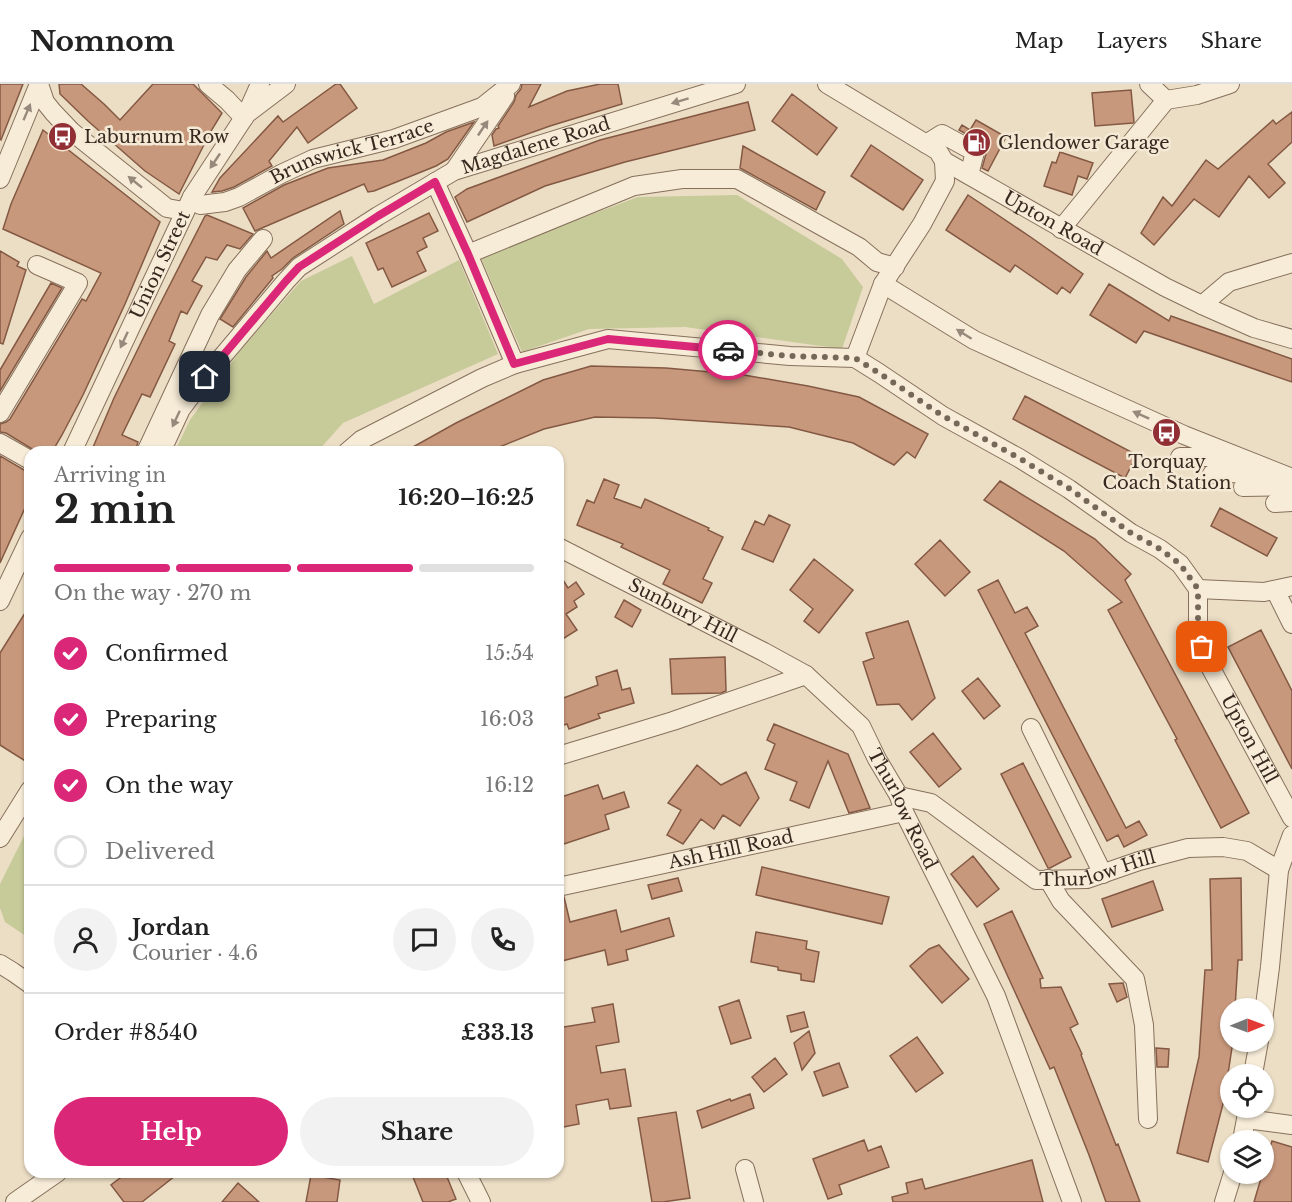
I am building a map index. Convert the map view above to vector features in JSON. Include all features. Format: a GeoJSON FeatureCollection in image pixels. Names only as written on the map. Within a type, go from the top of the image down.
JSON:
{"type":"FeatureCollection","features":[{"type":"Feature","properties":{"kind":"street"},"geometry":{"type":"LineString","coordinates":[[39,84],[45,102],[71,131],[167,208],[188,204]]}},
{"type":"Feature","properties":{"kind":"street"},"geometry":{"type":"LineString","coordinates":[[0,179],[5,152],[39,84]]}},
{"type":"Feature","properties":{"kind":"street"},"geometry":{"type":"LineString","coordinates":[[208,84],[246,115],[286,84]]}},
{"type":"Feature","properties":{"kind":"street","name":"Union Street"},"geometry":{"type":"LineString","coordinates":[[75,446],[188,204],[246,115],[260,84]]}},
{"type":"Feature","properties":{"kind":"street"},"geometry":{"type":"LineString","coordinates":[[454,171],[512,84]]}},
{"type":"Feature","properties":{"kind":"street","name":"Brunswick Terrace"},"geometry":{"type":"LineString","coordinates":[[188,204],[225,202],[313,159],[394,140],[482,107],[512,84]]}},
{"type":"Feature","properties":{"kind":"street","name":"Magdalene Road"},"geometry":{"type":"LineString","coordinates":[[164,446],[181,409],[205,377],[299,267],[386,211],[454,171],[736,84]]}},
{"type":"Feature","properties":{"kind":"street","name":"Upton Road"},"geometry":{"type":"LineString","coordinates":[[826,84],[938,151],[944,160],[969,175],[1165,287],[1254,328],[1292,339]]}},
{"type":"Feature","properties":{"kind":"street"},"geometry":{"type":"LineString","coordinates":[[1149,84],[1166,100]]}},
{"type":"Feature","properties":{"kind":"street"},"geometry":{"type":"LineString","coordinates":[[1061,228],[1166,100],[1197,95],[1230,84]]}},
{"type":"Feature","properties":{"kind":"street"},"geometry":{"type":"LineString","coordinates":[[926,144],[942,134],[975,152],[969,175]]}},
{"type":"Feature","properties":{"kind":"street"},"geometry":{"type":"LineString","coordinates":[[855,358],[883,284],[922,224],[945,181],[944,160]]}},
{"type":"Feature","properties":{"kind":"street"},"geometry":{"type":"LineString","coordinates":[[468,254],[634,186],[682,179],[737,179],[860,247],[877,262],[895,267]]}},
{"type":"Feature","properties":{"kind":"street"},"geometry":{"type":"LineString","coordinates":[[435,182],[514,364]]}},
{"type":"Feature","properties":{"kind":"street"},"geometry":{"type":"LineString","coordinates":[[149,446],[210,315],[237,270],[263,239]]}},
{"type":"Feature","properties":{"kind":"street"},"geometry":{"type":"LineString","coordinates":[[1202,305],[1229,282],[1292,262]]}},
{"type":"Feature","properties":{"kind":"street"},"geometry":{"type":"LineString","coordinates":[[0,413],[78,284],[37,265]]}},
{"type":"Feature","properties":{"kind":"street"},"geometry":{"type":"LineString","coordinates":[[883,284],[974,340],[1184,435],[1285,475]]}},
{"type":"Feature","properties":{"kind":"street"},"geometry":{"type":"LineString","coordinates":[[354,446],[361,440],[514,364],[608,339],[790,356],[855,358],[943,416],[1070,489],[1131,533],[1160,549],[1180,564],[1198,589],[1263,592],[1283,588],[1292,624]]}},
{"type":"Feature","properties":{"kind":"street"},"geometry":{"type":"LineString","coordinates":[[0,443],[24,457]]}},
{"type":"Feature","properties":{"kind":"street"},"geometry":{"type":"LineString","coordinates":[[1180,456],[1240,457]]}},
{"type":"Feature","properties":{"kind":"street"},"geometry":{"type":"LineString","coordinates":[[1212,474],[1285,475]]}},
{"type":"Feature","properties":{"kind":"street"},"geometry":{"type":"LineString","coordinates":[[1243,487],[1292,486]]}},
{"type":"Feature","properties":{"kind":"street","name":"Sunbury Hill"},"geometry":{"type":"LineString","coordinates":[[564,550],[806,675]]}},
{"type":"Feature","properties":{"kind":"street"},"geometry":{"type":"LineString","coordinates":[[0,601],[24,551]]}},
{"type":"Feature","properties":{"kind":"street","name":"Upton Hill"},"geometry":{"type":"LineString","coordinates":[[1198,589],[1198,633],[1207,662],[1291,816]]}},
{"type":"Feature","properties":{"kind":"street"},"geometry":{"type":"LineString","coordinates":[[564,754],[673,721],[806,675]]}},
{"type":"Feature","properties":{"kind":"street","name":"Thurlow Road"},"geometry":{"type":"LineString","coordinates":[[806,675],[861,726],[902,804],[996,996],[1072,1202]]}},
{"type":"Feature","properties":{"kind":"street"},"geometry":{"type":"LineString","coordinates":[[1031,728],[1103,874]]}},
{"type":"Feature","properties":{"kind":"street"},"geometry":{"type":"LineString","coordinates":[[0,838],[24,800]]}},
{"type":"Feature","properties":{"kind":"street","name":"Thurlow Hill"},"geometry":{"type":"LineString","coordinates":[[902,804],[931,803],[1036,880],[1087,879],[1139,861],[1188,848],[1223,847],[1247,851],[1279,870]]}},
{"type":"Feature","properties":{"kind":"street","name":"Ash Hill Road"},"geometry":{"type":"LineString","coordinates":[[564,886],[902,804]]}},
{"type":"Feature","properties":{"kind":"street"},"geometry":{"type":"LineString","coordinates":[[1266,998],[1279,870],[1292,835]]}},
{"type":"Feature","properties":{"kind":"street"},"geometry":{"type":"LineString","coordinates":[[1048,879],[1061,901],[1135,979],[1144,1025],[1148,1119]]}},
{"type":"Feature","properties":{"kind":"street"},"geometry":{"type":"LineString","coordinates":[[0,964],[24,980]]}},
{"type":"Feature","properties":{"kind":"street"},"geometry":{"type":"LineString","coordinates":[[1266,1118],[1292,1125]]}},
{"type":"Feature","properties":{"kind":"street"},"geometry":{"type":"LineString","coordinates":[[745,1168],[754,1202]]}},
{"type":"Feature","properties":{"kind":"street"},"geometry":{"type":"LineString","coordinates":[[15,1202],[49,1178]]}},
{"type":"Feature","properties":{"kind":"street"},"geometry":{"type":"LineString","coordinates":[[469,1178],[481,1202]]}},
{"type":"Feature","properties":{"kind":"street"},"geometry":{"type":"LineString","coordinates":[[1224,1202],[1230,1184]]}},
{"type":"Feature","properties":{"kind":"green space"},"geometry":{"type":"Polygon","coordinates":[[[737,195],[842,259],[863,287],[842,349],[685,327],[589,329],[522,352],[480,256],[638,197],[737,195]]]}},
{"type":"Feature","properties":{"kind":"green space"},"geometry":{"type":"Polygon","coordinates":[[[352,256],[374,304],[459,260],[498,354],[343,423],[322,446],[177,446],[190,420],[242,348],[301,281],[352,256]]]}},
{"type":"Feature","properties":{"kind":"green space"},"geometry":{"type":"Polygon","coordinates":[[[24,836],[24,935],[5,922],[0,908],[0,884],[24,836]]]}},
{"type":"Feature","properties":{"kind":"building"},"geometry":{"type":"Polygon","coordinates":[[[0,84],[23,84],[1,140],[0,139],[0,84]]]}},
{"type":"Feature","properties":{"kind":"building"},"geometry":{"type":"Polygon","coordinates":[[[59,84],[81,84],[120,120],[153,84],[193,84],[222,113],[179,194],[145,171],[88,121],[60,94],[59,84]]]}},
{"type":"Feature","properties":{"kind":"building"},"geometry":{"type":"Polygon","coordinates":[[[336,84],[340,84],[357,108],[308,143],[297,127],[269,161],[272,166],[234,187],[212,192],[220,178],[278,116],[283,122],[336,84]]]}},
{"type":"Feature","properties":{"kind":"building"},"geometry":{"type":"Polygon","coordinates":[[[522,84],[541,84],[529,107],[567,91],[600,84],[618,84],[622,104],[494,146],[492,135],[499,128],[498,126],[514,102],[522,84]]]}},
{"type":"Feature","properties":{"kind":"building"},"geometry":{"type":"Polygon","coordinates":[[[1131,90],[1133,123],[1095,126],[1092,93],[1131,90]]]}},
{"type":"Feature","properties":{"kind":"building"},"geometry":{"type":"Polygon","coordinates":[[[792,94],[837,128],[817,155],[772,121],[792,94]]]}},
{"type":"Feature","properties":{"kind":"building"},"geometry":{"type":"Polygon","coordinates":[[[748,102],[755,130],[625,162],[545,186],[467,222],[455,197],[467,189],[600,140],[748,102]]]}},
{"type":"Feature","properties":{"kind":"building"},"geometry":{"type":"Polygon","coordinates":[[[1292,112],[1292,142],[1268,164],[1285,183],[1269,198],[1249,176],[1219,217],[1194,199],[1154,245],[1141,233],[1163,197],[1172,206],[1206,160],[1218,169],[1273,120],[1276,124],[1292,112]]]}},
{"type":"Feature","properties":{"kind":"building"},"geometry":{"type":"Polygon","coordinates":[[[976,120],[1006,137],[988,171],[982,168],[986,154],[984,146],[959,130],[962,125],[970,130],[976,120]]]}},
{"type":"Feature","properties":{"kind":"building"},"geometry":{"type":"Polygon","coordinates":[[[474,122],[448,159],[374,191],[368,192],[364,184],[255,231],[243,208],[284,185],[328,168],[383,160],[474,122]]]}},
{"type":"Feature","properties":{"kind":"building"},"geometry":{"type":"Polygon","coordinates":[[[43,130],[160,222],[83,395],[56,446],[27,446],[6,433],[0,432],[0,424],[10,419],[82,299],[86,301],[101,273],[3,229],[11,204],[43,130]]]}},
{"type":"Feature","properties":{"kind":"building"},"geometry":{"type":"Polygon","coordinates":[[[871,145],[923,180],[903,210],[851,176],[871,145]]]}},
{"type":"Feature","properties":{"kind":"building"},"geometry":{"type":"Polygon","coordinates":[[[743,146],[825,192],[816,210],[740,168],[743,146]]]}},
{"type":"Feature","properties":{"kind":"building"},"geometry":{"type":"Polygon","coordinates":[[[1060,152],[1093,163],[1087,179],[1078,176],[1072,195],[1044,186],[1052,162],[1056,163],[1060,152]]]}},
{"type":"Feature","properties":{"kind":"building"},"geometry":{"type":"Polygon","coordinates":[[[968,195],[1083,274],[1070,293],[1062,287],[1057,294],[1015,265],[1010,272],[946,230],[968,195]]]}},
{"type":"Feature","properties":{"kind":"building"},"geometry":{"type":"Polygon","coordinates":[[[340,211],[344,224],[293,258],[272,276],[273,278],[233,327],[220,319],[246,277],[267,251],[271,258],[340,211]]]}},
{"type":"Feature","properties":{"kind":"building"},"geometry":{"type":"Polygon","coordinates":[[[429,213],[438,231],[423,238],[427,247],[417,252],[426,271],[392,287],[383,268],[378,270],[366,243],[429,213]]]}},
{"type":"Feature","properties":{"kind":"building"},"geometry":{"type":"Polygon","coordinates":[[[205,216],[253,234],[240,249],[227,245],[217,260],[206,257],[192,281],[202,286],[187,314],[181,311],[169,341],[175,344],[150,397],[142,394],[122,435],[138,442],[137,446],[94,446],[114,398],[205,216]]]}},
{"type":"Feature","properties":{"kind":"building"},"geometry":{"type":"Polygon","coordinates":[[[0,251],[19,262],[17,266],[26,270],[3,344],[0,343],[0,251]]]}},
{"type":"Feature","properties":{"kind":"building"},"geometry":{"type":"Polygon","coordinates":[[[51,283],[62,288],[0,391],[0,370],[51,283]]]}},
{"type":"Feature","properties":{"kind":"building"},"geometry":{"type":"Polygon","coordinates":[[[1109,284],[1169,321],[1171,316],[1292,359],[1292,382],[1144,331],[1136,343],[1090,315],[1109,284]]]}},
{"type":"Feature","properties":{"kind":"building"},"geometry":{"type":"Polygon","coordinates":[[[591,366],[666,368],[744,375],[859,397],[928,434],[915,458],[907,452],[894,465],[853,443],[789,427],[655,418],[595,417],[544,429],[502,446],[415,446],[543,380],[591,366]]]}},
{"type":"Feature","properties":{"kind":"building"},"geometry":{"type":"Polygon","coordinates":[[[1025,396],[1137,455],[1125,478],[1013,419],[1025,396]]]}},
{"type":"Feature","properties":{"kind":"building"},"geometry":{"type":"Polygon","coordinates":[[[0,456],[24,470],[24,510],[0,563],[0,456]]]}},
{"type":"Feature","properties":{"kind":"building"},"geometry":{"type":"Polygon","coordinates":[[[604,479],[619,485],[614,498],[641,508],[645,499],[709,528],[708,530],[723,537],[703,579],[712,583],[702,603],[663,584],[670,570],[621,547],[623,544],[577,525],[587,500],[594,503],[604,479]]]}},
{"type":"Feature","properties":{"kind":"building"},"geometry":{"type":"Polygon","coordinates":[[[1000,481],[1095,539],[1131,574],[1125,580],[1249,813],[1221,828],[1175,740],[1177,739],[1108,610],[1122,602],[1064,551],[984,500],[1000,481]]]}},
{"type":"Feature","properties":{"kind":"building"},"geometry":{"type":"Polygon","coordinates":[[[1220,508],[1277,538],[1267,556],[1211,526],[1220,508]]]}},
{"type":"Feature","properties":{"kind":"building"},"geometry":{"type":"Polygon","coordinates":[[[769,515],[790,525],[773,562],[742,549],[755,521],[764,525],[769,515]]]}},
{"type":"Feature","properties":{"kind":"building"},"geometry":{"type":"Polygon","coordinates":[[[940,540],[970,572],[945,596],[915,564],[940,540]]]}},
{"type":"Feature","properties":{"kind":"building"},"geometry":{"type":"Polygon","coordinates":[[[814,559],[853,590],[819,633],[804,621],[813,609],[790,590],[814,559]]]}},
{"type":"Feature","properties":{"kind":"building"},"geometry":{"type":"Polygon","coordinates":[[[998,580],[1015,613],[1027,607],[1038,626],[1025,633],[1126,828],[1139,821],[1147,835],[1124,847],[1118,835],[1107,841],[978,590],[998,580]]]}},
{"type":"Feature","properties":{"kind":"building"},"geometry":{"type":"Polygon","coordinates":[[[564,582],[568,588],[576,582],[584,594],[574,601],[577,607],[566,614],[577,630],[564,638],[564,582]]]}},
{"type":"Feature","properties":{"kind":"building"},"geometry":{"type":"Polygon","coordinates":[[[624,600],[641,610],[632,627],[615,617],[624,600]]]}},
{"type":"Feature","properties":{"kind":"building"},"geometry":{"type":"Polygon","coordinates":[[[24,615],[24,760],[0,745],[0,653],[24,615]]]}},
{"type":"Feature","properties":{"kind":"building"},"geometry":{"type":"Polygon","coordinates":[[[908,621],[935,698],[912,720],[899,704],[877,705],[863,662],[874,658],[866,633],[908,621]]]}},
{"type":"Feature","properties":{"kind":"building"},"geometry":{"type":"Polygon","coordinates":[[[1261,630],[1292,691],[1292,769],[1228,647],[1261,630]]]}},
{"type":"Feature","properties":{"kind":"building"},"geometry":{"type":"Polygon","coordinates":[[[725,657],[726,691],[672,694],[670,659],[725,657]]]}},
{"type":"Feature","properties":{"kind":"building"},"geometry":{"type":"Polygon","coordinates":[[[617,670],[622,690],[630,688],[634,703],[598,714],[600,718],[569,729],[567,724],[564,725],[564,698],[598,685],[596,677],[617,670]]]}},
{"type":"Feature","properties":{"kind":"building"},"geometry":{"type":"Polygon","coordinates":[[[978,678],[1000,706],[984,719],[962,691],[978,678]]]}},
{"type":"Feature","properties":{"kind":"building"},"geometry":{"type":"Polygon","coordinates":[[[774,724],[848,754],[870,808],[849,813],[828,761],[809,808],[790,800],[797,782],[765,769],[775,744],[767,740],[774,724]]]}},
{"type":"Feature","properties":{"kind":"building"},"geometry":{"type":"Polygon","coordinates":[[[933,733],[961,769],[939,787],[910,752],[933,733]]]}},
{"type":"Feature","properties":{"kind":"building"},"geometry":{"type":"Polygon","coordinates":[[[1023,763],[1071,857],[1050,868],[1001,774],[1023,763]]]}},
{"type":"Feature","properties":{"kind":"building"},"geometry":{"type":"Polygon","coordinates":[[[697,765],[721,785],[746,772],[759,798],[740,826],[723,815],[714,829],[701,819],[683,844],[667,835],[681,810],[668,803],[697,765]]]}},
{"type":"Feature","properties":{"kind":"building"},"geometry":{"type":"Polygon","coordinates":[[[598,785],[603,799],[624,792],[629,807],[605,815],[609,829],[564,844],[564,796],[598,785]]]}},
{"type":"Feature","properties":{"kind":"building"},"geometry":{"type":"Polygon","coordinates":[[[973,856],[999,889],[977,907],[951,874],[973,856]]]}},
{"type":"Feature","properties":{"kind":"building"},"geometry":{"type":"Polygon","coordinates":[[[762,867],[889,897],[882,924],[756,895],[762,867]]]}},
{"type":"Feature","properties":{"kind":"building"},"geometry":{"type":"Polygon","coordinates":[[[678,878],[682,891],[652,899],[648,885],[678,878]]]}},
{"type":"Feature","properties":{"kind":"building"},"geometry":{"type":"Polygon","coordinates":[[[1241,878],[1242,960],[1238,960],[1236,998],[1220,998],[1220,1052],[1231,1052],[1229,1064],[1220,1064],[1220,1116],[1208,1162],[1177,1153],[1199,1057],[1205,970],[1212,970],[1210,879],[1241,878]]]}},
{"type":"Feature","properties":{"kind":"building"},"geometry":{"type":"Polygon","coordinates":[[[1153,881],[1163,910],[1112,927],[1102,899],[1153,881]]]}},
{"type":"Feature","properties":{"kind":"building"},"geometry":{"type":"Polygon","coordinates":[[[564,897],[570,922],[616,910],[621,932],[669,918],[674,936],[626,950],[628,960],[608,965],[605,950],[564,960],[564,897]]]}},
{"type":"Feature","properties":{"kind":"building"},"geometry":{"type":"Polygon","coordinates":[[[1012,911],[1043,978],[1040,979],[1041,988],[1061,987],[1078,1024],[1070,1028],[1140,1202],[1106,1202],[1054,1067],[1050,1069],[984,924],[1012,911]]]}},
{"type":"Feature","properties":{"kind":"building"},"geometry":{"type":"Polygon","coordinates":[[[756,932],[807,941],[806,949],[819,952],[814,982],[801,980],[801,974],[751,962],[756,932]]]}},
{"type":"Feature","properties":{"kind":"building"},"geometry":{"type":"Polygon","coordinates":[[[939,945],[969,979],[942,1003],[910,966],[929,949],[939,945]]]}},
{"type":"Feature","properties":{"kind":"building"},"geometry":{"type":"Polygon","coordinates":[[[1123,983],[1127,997],[1117,1002],[1109,984],[1123,983]]]}},
{"type":"Feature","properties":{"kind":"building"},"geometry":{"type":"Polygon","coordinates":[[[739,1000],[751,1038],[731,1044],[719,1007],[739,1000]]]}},
{"type":"Feature","properties":{"kind":"building"},"geometry":{"type":"Polygon","coordinates":[[[613,1004],[619,1042],[596,1046],[601,1073],[625,1069],[631,1106],[610,1109],[608,1099],[576,1105],[579,1124],[564,1127],[564,1027],[595,1022],[592,1008],[613,1004]]]}},
{"type":"Feature","properties":{"kind":"building"},"geometry":{"type":"Polygon","coordinates":[[[804,1012],[808,1027],[791,1032],[787,1016],[804,1012]]]}},
{"type":"Feature","properties":{"kind":"building"},"geometry":{"type":"Polygon","coordinates":[[[809,1031],[815,1053],[802,1070],[794,1043],[809,1031]]]}},
{"type":"Feature","properties":{"kind":"building"},"geometry":{"type":"Polygon","coordinates":[[[917,1037],[943,1073],[916,1092],[890,1056],[917,1037]]]}},
{"type":"Feature","properties":{"kind":"building"},"geometry":{"type":"Polygon","coordinates":[[[1156,1048],[1169,1049],[1168,1067],[1157,1067],[1156,1048]]]}},
{"type":"Feature","properties":{"kind":"building"},"geometry":{"type":"Polygon","coordinates":[[[775,1058],[787,1074],[764,1092],[752,1077],[775,1058]]]}},
{"type":"Feature","properties":{"kind":"building"},"geometry":{"type":"Polygon","coordinates":[[[839,1063],[848,1087],[823,1096],[814,1072],[839,1063]]]}},
{"type":"Feature","properties":{"kind":"building"},"geometry":{"type":"Polygon","coordinates":[[[750,1094],[754,1108],[702,1128],[697,1111],[750,1094]]]}},
{"type":"Feature","properties":{"kind":"building"},"geometry":{"type":"Polygon","coordinates":[[[676,1112],[690,1198],[652,1202],[638,1118],[676,1112]]]}},
{"type":"Feature","properties":{"kind":"building"},"geometry":{"type":"Polygon","coordinates":[[[864,1140],[868,1151],[881,1146],[889,1167],[839,1185],[842,1194],[828,1199],[813,1159],[864,1140]]]}},
{"type":"Feature","properties":{"kind":"building"},"geometry":{"type":"Polygon","coordinates":[[[1274,1142],[1292,1147],[1292,1202],[1254,1202],[1259,1184],[1274,1184],[1274,1142]]]}},
{"type":"Feature","properties":{"kind":"building"},"geometry":{"type":"Polygon","coordinates":[[[1032,1160],[1043,1202],[893,1202],[892,1197],[908,1193],[906,1183],[922,1179],[925,1189],[1032,1160]]]}},
{"type":"Feature","properties":{"kind":"building"},"geometry":{"type":"Polygon","coordinates":[[[120,1178],[172,1178],[142,1202],[124,1202],[111,1185],[120,1178]]]}},
{"type":"Feature","properties":{"kind":"building"},"geometry":{"type":"Polygon","coordinates":[[[310,1178],[340,1180],[337,1202],[306,1202],[310,1178]]]}},
{"type":"Feature","properties":{"kind":"building"},"geometry":{"type":"Polygon","coordinates":[[[413,1178],[447,1178],[456,1199],[448,1202],[423,1202],[413,1178]]]}},
{"type":"Feature","properties":{"kind":"building"},"geometry":{"type":"Polygon","coordinates":[[[238,1183],[259,1202],[222,1202],[238,1183]]]}},
{"type":"Feature","properties":{"kind":"way so far"},"geometry":{"type":"LineString","coordinates":[[728,350],[790,356],[855,358],[943,416],[1070,489],[1131,533],[1160,549],[1180,564],[1198,589],[1198,633],[1202,647]]}},
{"type":"Feature","properties":{"kind":"place","name":"Laburnum Row"},"geometry":{"type":"Point","coordinates":[63,137]}},
{"type":"Feature","properties":{"kind":"place","name":"Glendower Garage"},"geometry":{"type":"Point","coordinates":[977,143]}},
{"type":"Feature","properties":{"kind":"place","name":"Torquay Coach Station"},"geometry":{"type":"Point","coordinates":[1167,433]}},
{"type":"Feature","properties":{"kind":"route"},"geometry":{"type":"LineString","coordinates":[[205,377],[299,267],[435,182],[514,364],[608,339],[728,350]]}}]}
